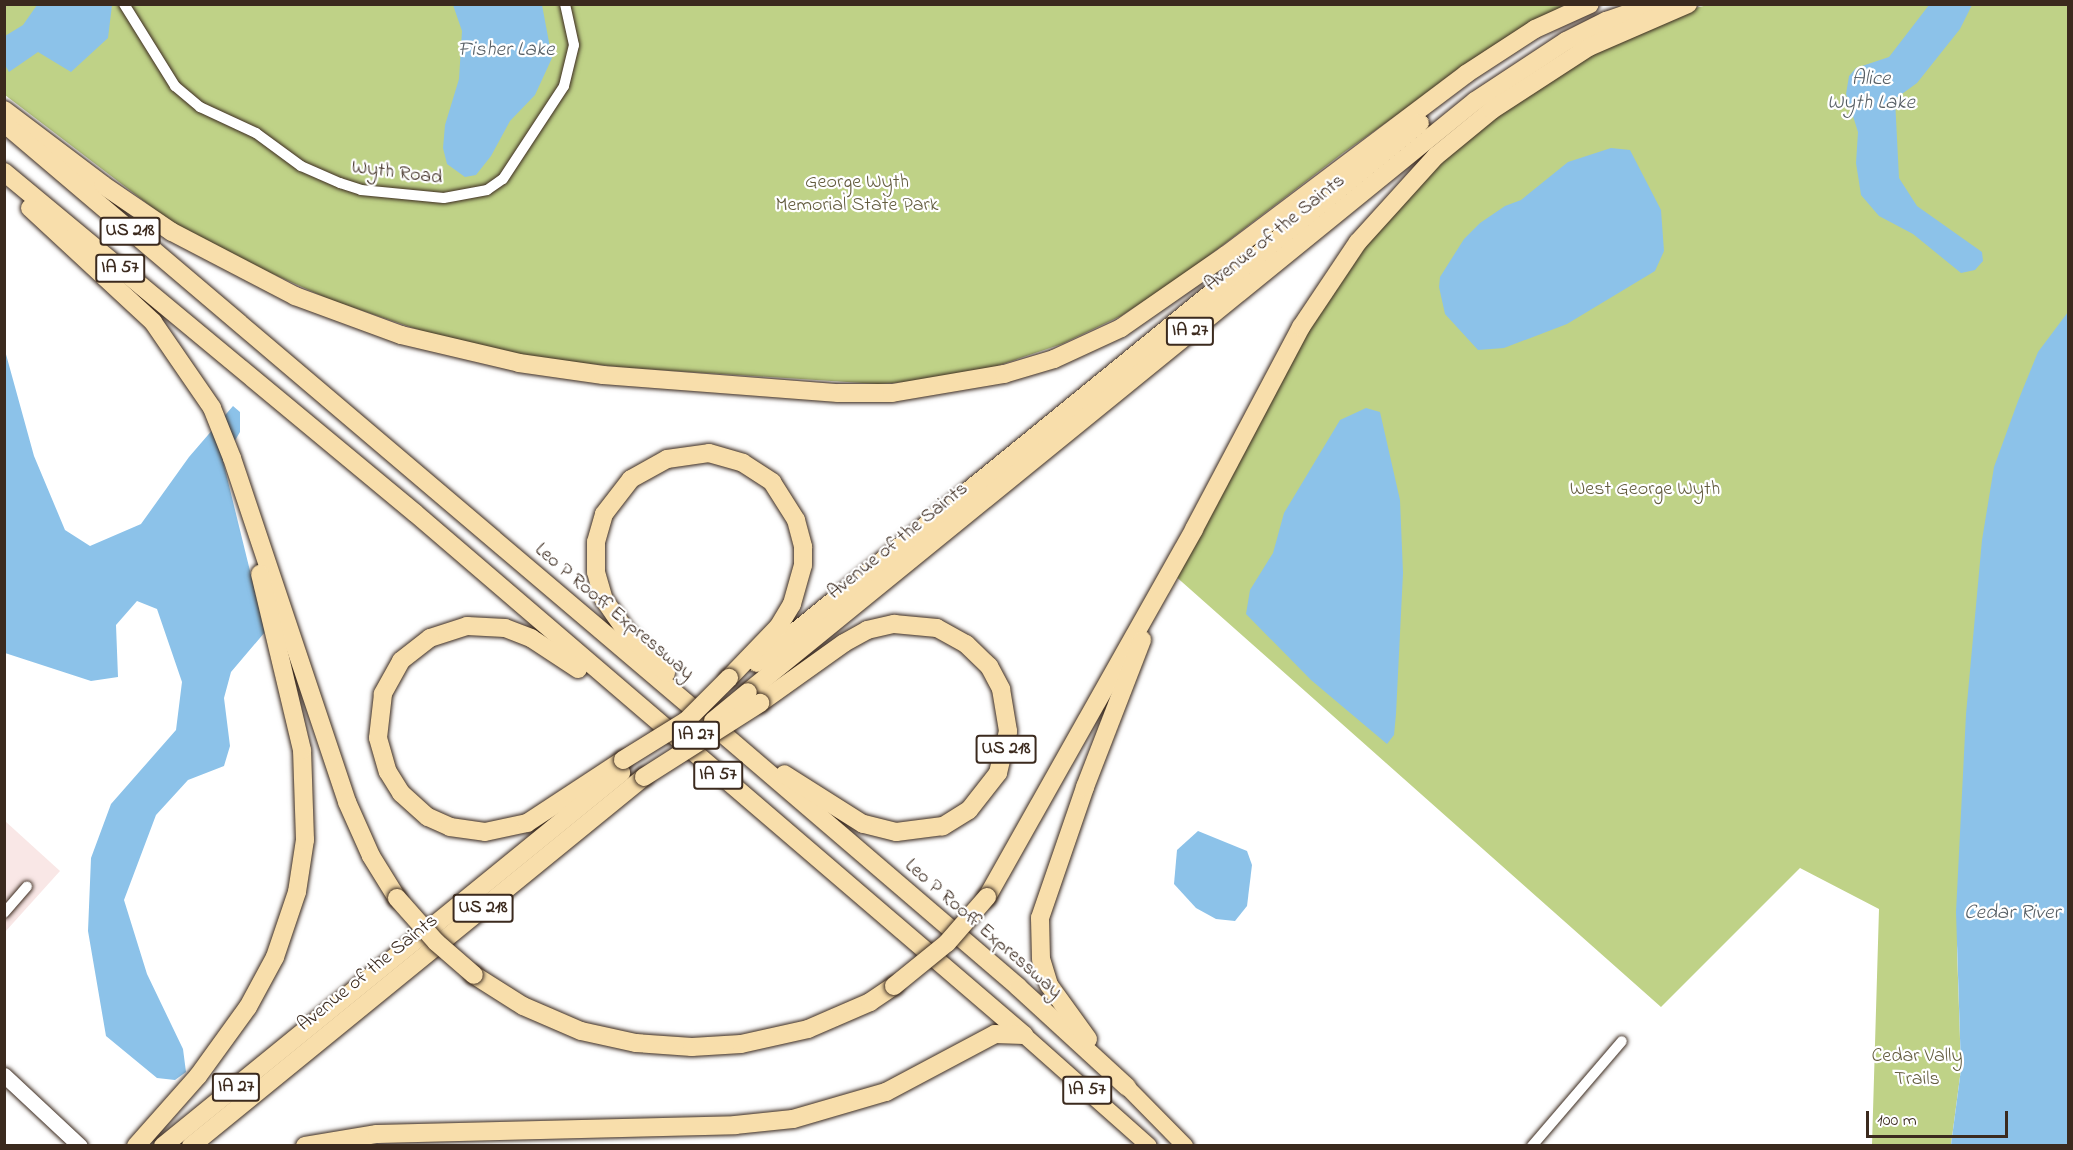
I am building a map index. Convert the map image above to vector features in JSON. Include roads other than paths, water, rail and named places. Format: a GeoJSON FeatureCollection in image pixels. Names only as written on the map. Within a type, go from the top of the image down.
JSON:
{"type":"FeatureCollection","features":[{"type":"Feature","properties":{"kind":"highway"},"geometry":{"type":"LineString","coordinates":[[4,110],[164,227],[295,296],[423,342],[548,368],[866,394],[965,383],[1054,359],[1121,328],[1165,300],[1466,74],[1535,29],[1591,4]]}},
{"type":"Feature","properties":{"kind":"highway","name":"Avenue of the Saints"},"geometry":{"type":"LineString","coordinates":[[191,1146],[315,1034],[686,721],[743,689],[1459,91],[1525,44],[1591,4]]}},
{"type":"Feature","properties":{"kind":"highway","name":"Avenue of the Saints"},"geometry":{"type":"LineString","coordinates":[[632,768],[743,689],[1475,101],[1566,41],[1606,21],[1654,4]]}},
{"type":"Feature","properties":{"kind":"highway"},"geometry":{"type":"LineString","coordinates":[[232,458],[361,837],[398,898],[436,942],[474,975],[523,1006],[581,1031],[636,1043],[692,1047],[741,1044],[808,1029],[894,986],[947,943],[987,897],[1194,530],[1321,295],[1358,242],[1408,185],[1463,133],[1555,67],[1589,47],[1688,4]]}},
{"type":"Feature","properties":{"kind":"highway","name":"Leo P Rooff Expressway"},"geometry":{"type":"LineString","coordinates":[[4,124],[722,732],[1018,987],[1127,1087]]}},
{"type":"Feature","properties":{"kind":"highway","name":"IA 57"},"geometry":{"type":"LineString","coordinates":[[4,172],[415,513],[648,717],[1024,1035]]}},
{"type":"Feature","properties":{"kind":"highway","name":"US 218"},"geometry":{"type":"LineString","coordinates":[[4,184],[153,322],[200,386],[232,458],[290,692],[306,780],[305,840],[297,892],[274,957],[226,1038],[136,1146]]}},
{"type":"Feature","properties":{"kind":"highway"},"geometry":{"type":"LineString","coordinates":[[722,732],[626,631],[613,615],[598,585],[596,542],[604,514],[631,479],[667,459],[709,453],[743,463],[759,472],[780,492],[799,527],[803,565],[792,604],[743,689]]}},
{"type":"Feature","properties":{"kind":"highway"},"geometry":{"type":"LineString","coordinates":[[1127,1087],[1054,996],[1041,959],[1041,918],[1119,696],[1194,530]]}},
{"type":"Feature","properties":{"kind":"highway","name":"US 218"},"geometry":{"type":"LineString","coordinates":[[722,732],[863,824],[896,832],[943,826],[969,810],[992,785],[1007,744],[1005,704],[989,666],[966,644],[921,624],[882,626],[855,636],[743,689]]}},
{"type":"Feature","properties":{"kind":"highway"},"geometry":{"type":"LineString","coordinates":[[632,768],[527,823],[485,832],[450,827],[417,809],[388,772],[378,738],[383,694],[401,661],[430,638],[454,628],[490,625],[531,638],[648,717]]}},
{"type":"Feature","properties":{"kind":"highway","name":"Avenue of the Saints"},"geometry":{"type":"LineString","coordinates":[[163,1146],[315,1034]]}},
{"type":"Feature","properties":{"kind":"highway"},"geometry":{"type":"LineString","coordinates":[[305,1146],[377,1134],[735,1125],[793,1119],[886,1092],[995,1034],[1024,1035]]}},
{"type":"Feature","properties":{"kind":"main road","name":"IA 57"},"geometry":{"type":"LineString","coordinates":[[1024,1035],[1149,1146]]}},
{"type":"Feature","properties":{"kind":"main road"},"geometry":{"type":"LineString","coordinates":[[4,1075],[80,1146]]}},
{"type":"Feature","properties":{"kind":"main road","name":"Leo P Rooff Expressway"},"geometry":{"type":"LineString","coordinates":[[1127,1087],[1185,1146]]}},
{"type":"Feature","properties":{"kind":"street","name":"Wyth Road"},"geometry":{"type":"LineString","coordinates":[[124,4],[175,86],[200,107],[256,134],[301,166],[330,180],[361,190],[444,198],[487,190],[503,179],[564,86],[574,45],[565,4]]}},
{"type":"Feature","properties":{"kind":"street"},"geometry":{"type":"LineString","coordinates":[[4,913],[27,887]]}},
{"type":"Feature","properties":{"kind":"street"},"geometry":{"type":"LineString","coordinates":[[1532,1146],[1622,1041]]}},
{"type":"Feature","properties":{"kind":"water"},"geometry":{"type":"Polygon","coordinates":[[[37,5],[112,5],[108,38],[71,72],[38,52],[9,72],[5,65],[5,36],[23,25],[37,5]]]}},
{"type":"Feature","properties":{"kind":"water","name":"Fisher Lake"},"geometry":{"type":"Polygon","coordinates":[[[453,5],[542,5],[552,58],[535,95],[510,121],[491,156],[476,175],[465,177],[447,164],[443,148],[445,125],[459,79],[462,31],[453,5]]]}},
{"type":"Feature","properties":{"kind":"water","name":"Alice Wyth Lake"},"geometry":{"type":"Polygon","coordinates":[[[1929,5],[1972,5],[1960,29],[1917,83],[1895,99],[1899,178],[1917,206],[1982,252],[1983,261],[1975,270],[1961,273],[1913,234],[1879,216],[1861,195],[1856,163],[1858,132],[1846,94],[1849,76],[1856,68],[1889,57],[1929,5]]]}},
{"type":"Feature","properties":{"kind":"water"},"geometry":{"type":"Polygon","coordinates":[[[1611,148],[1630,150],[1661,210],[1664,251],[1655,271],[1567,324],[1504,348],[1478,350],[1445,314],[1439,287],[1440,277],[1464,239],[1480,223],[1505,206],[1521,200],[1568,162],[1611,148]]]}},
{"type":"Feature","properties":{"kind":"water","name":"Cedar River"},"geometry":{"type":"Polygon","coordinates":[[[2068,312],[2068,1145],[1951,1145],[1961,1069],[1956,912],[1966,714],[1982,540],[1994,467],[2018,401],[2038,352],[2068,312]]]}},
{"type":"Feature","properties":{"kind":"water"},"geometry":{"type":"Polygon","coordinates":[[[4,347],[34,456],[65,530],[90,546],[141,524],[189,457],[233,406],[240,412],[240,432],[223,461],[265,632],[231,672],[224,698],[230,746],[224,766],[188,780],[156,815],[124,900],[147,974],[183,1049],[186,1072],[175,1080],[157,1078],[106,1036],[88,931],[91,858],[111,804],[176,730],[182,682],[157,609],[137,601],[116,625],[118,677],[91,681],[5,653],[4,347]]]}},
{"type":"Feature","properties":{"kind":"water"},"geometry":{"type":"Polygon","coordinates":[[[1366,408],[1380,412],[1400,500],[1403,573],[1396,714],[1394,735],[1387,744],[1311,680],[1246,614],[1250,590],[1273,553],[1284,513],[1340,420],[1366,408]]]}},
{"type":"Feature","properties":{"kind":"water"},"geometry":{"type":"Polygon","coordinates":[[[1198,831],[1247,851],[1252,865],[1247,906],[1235,921],[1216,919],[1196,908],[1174,884],[1177,850],[1198,831]]]}},
{"type":"Feature","properties":{"kind":"park label","name":"George Wyth Memorial State Park"},"geometry":{"type":"Point","coordinates":[857,194]}},
{"type":"Feature","properties":{"kind":"park label","name":"West George Wyth"},"geometry":{"type":"Point","coordinates":[1645,489]}},
{"type":"Feature","properties":{"kind":"park label","name":"Cedar Vally Trails"},"geometry":{"type":"Point","coordinates":[1917,1068]}}]}
